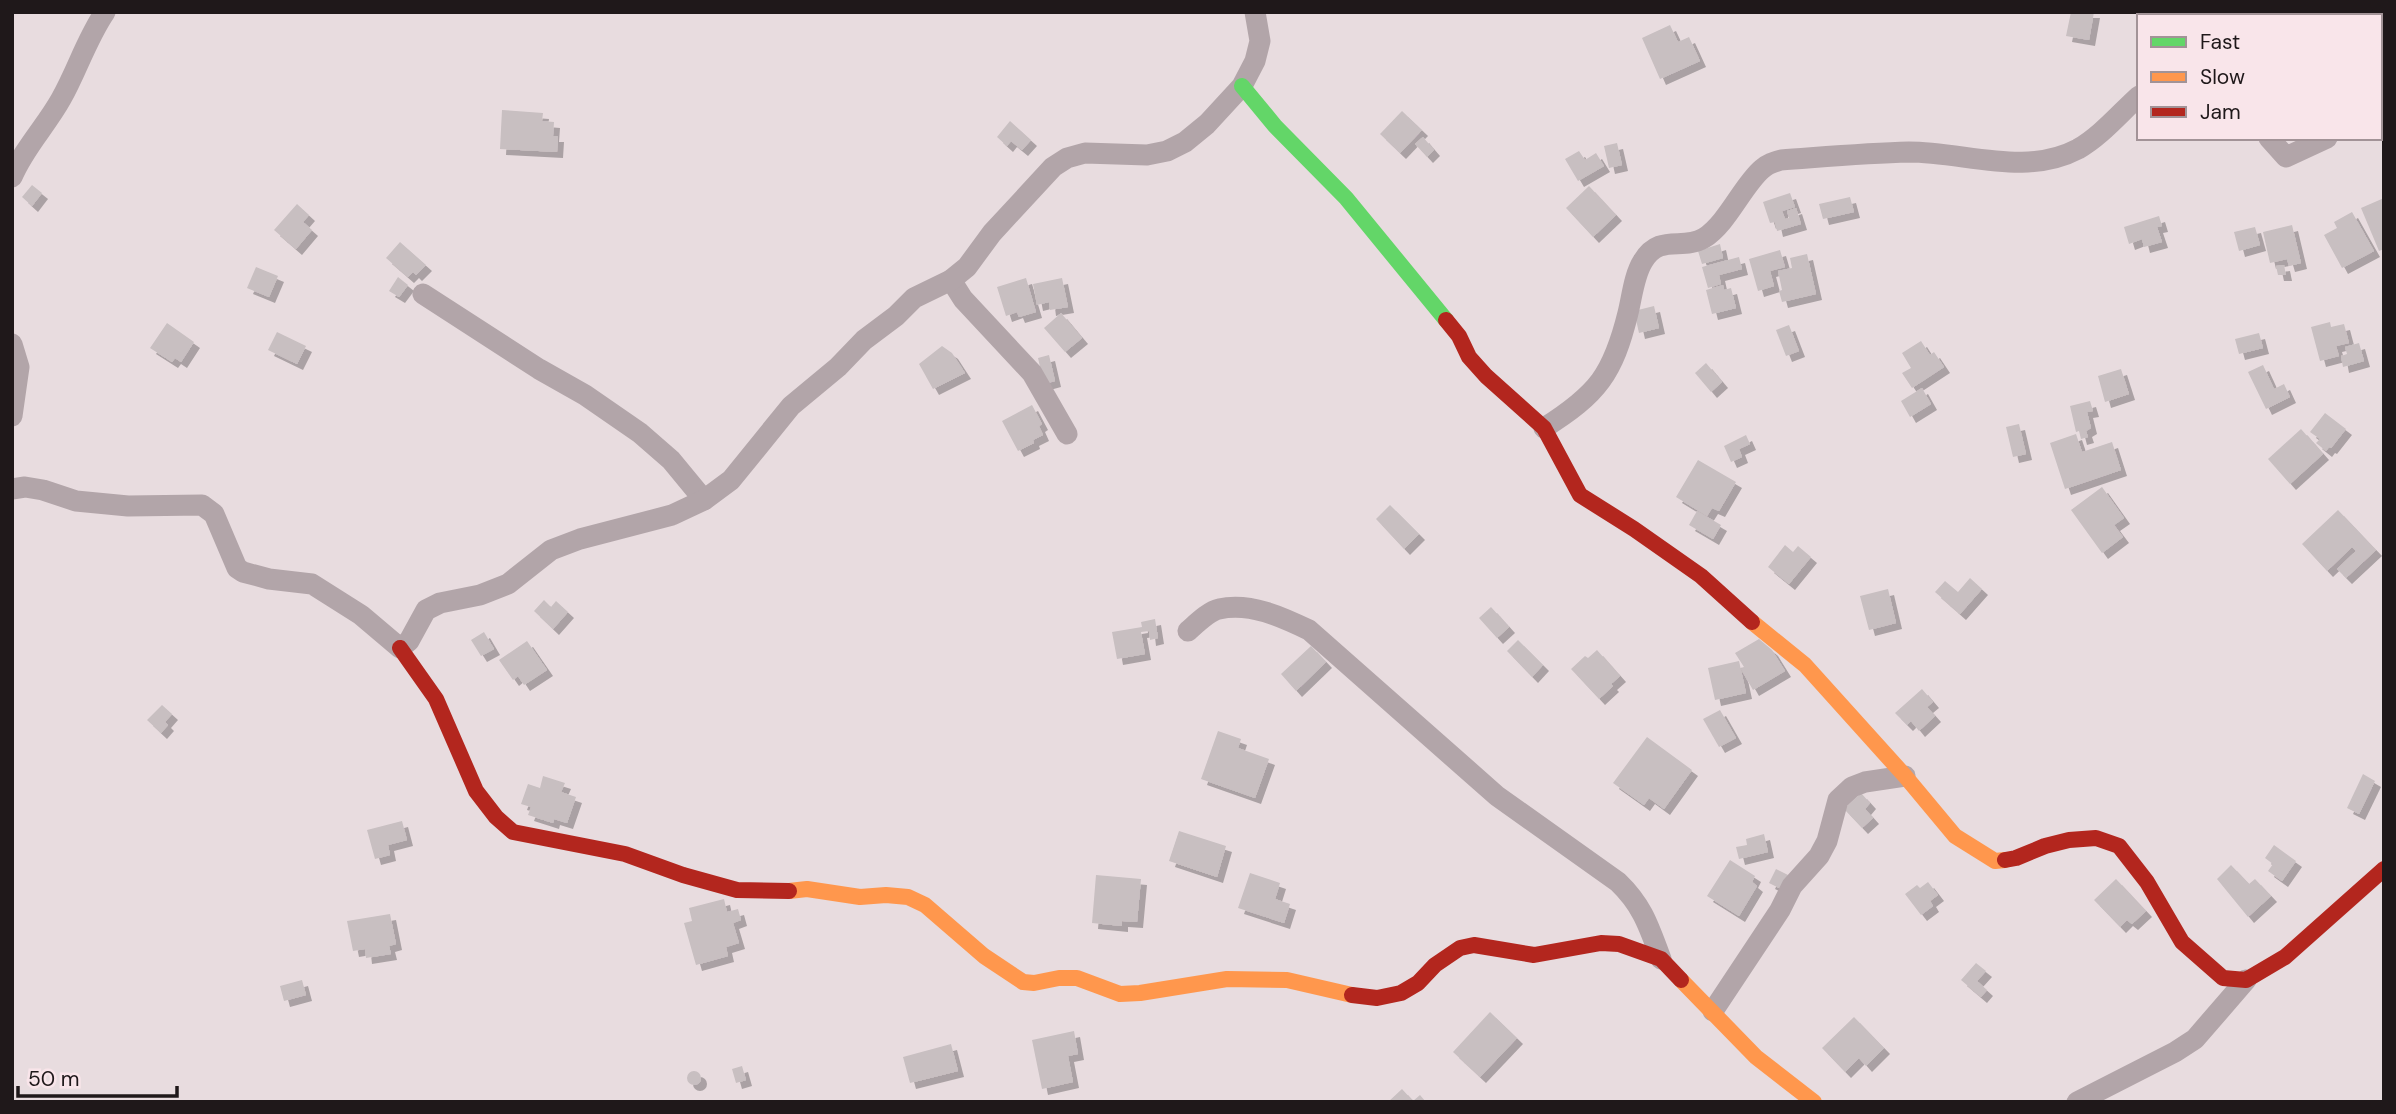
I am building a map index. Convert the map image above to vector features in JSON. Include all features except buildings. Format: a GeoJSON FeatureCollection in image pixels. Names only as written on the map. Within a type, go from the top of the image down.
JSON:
{"type":"FeatureCollection","features":[{"type":"Feature","properties":{"kind":"street"},"geometry":{"type":"LineString","coordinates":[[12,177],[19,159],[60,102],[92,31],[105,12]]}},
{"type":"Feature","properties":{"kind":"street"},"geometry":{"type":"LineString","coordinates":[[400,648],[409,641],[426,610],[440,603],[480,596],[508,584],[551,551],[580,539],[671,516],[704,500],[731,480],[791,406],[838,367],[864,340],[914,298],[951,280],[967,267],[992,233],[1053,167],[1067,158],[1085,153],[1146,155],[1167,151],[1185,142],[1207,124],[1242,86],[1255,61],[1259,41],[1255,12]]}},
{"type":"Feature","properties":{"kind":"street"},"geometry":{"type":"LineString","coordinates":[[1242,86],[1275,126],[1346,198],[1453,328],[1469,357],[1486,376],[1544,428],[1580,495],[1701,576],[1742,614],[1805,665],[1955,836],[1995,861],[2015,858],[2069,840],[2096,838],[2119,846],[2147,882],[2182,942],[2223,978],[2246,981]]}},
{"type":"Feature","properties":{"kind":"street"},"geometry":{"type":"LineString","coordinates":[[1544,428],[1574,409],[1598,386],[1616,357],[1642,263],[1652,249],[1668,243],[1691,243],[1705,238],[1726,216],[1760,170],[1768,164],[1781,160],[1912,152],[2022,163],[2052,158],[2078,149],[2094,138],[2137,98]]}},
{"type":"Feature","properties":{"kind":"street"},"geometry":{"type":"LineString","coordinates":[[2271,140],[2286,157],[2323,140]]}},
{"type":"Feature","properties":{"kind":"street"},"geometry":{"type":"LineString","coordinates":[[951,280],[963,299],[1032,373],[1067,434]]}},
{"type":"Feature","properties":{"kind":"street"},"geometry":{"type":"LineString","coordinates":[[423,294],[539,369],[585,395],[640,433],[671,460],[704,500]]}},
{"type":"Feature","properties":{"kind":"street"},"geometry":{"type":"LineString","coordinates":[[12,344],[19,367],[12,416]]}},
{"type":"Feature","properties":{"kind":"street"},"geometry":{"type":"LineString","coordinates":[[12,489],[25,486],[76,501],[128,506],[202,505],[214,514],[237,568],[269,579],[312,584],[361,615],[400,648],[436,699],[476,790],[496,817],[513,832],[625,854],[683,875],[737,890],[778,892],[807,889],[860,897],[908,897],[925,905],[984,956],[1023,982],[1034,984],[1059,978],[1077,978],[1120,994],[1227,979],[1287,980],[1320,986],[1359,998],[1377,998],[1401,993],[1418,984],[1435,965],[1460,948],[1474,945],[1534,955],[1601,943],[1619,944],[1661,959]]}},
{"type":"Feature","properties":{"kind":"street"},"geometry":{"type":"LineString","coordinates":[[1188,631],[1217,609],[1242,608],[1275,614],[1309,630],[1497,796],[1618,882],[1634,898],[1645,916],[1661,959],[1756,1057],[1814,1102]]}},
{"type":"Feature","properties":{"kind":"street"},"geometry":{"type":"LineString","coordinates":[[1713,1011],[1780,910],[1792,886],[1819,856],[1827,841],[1838,800],[1852,787],[1865,782],[1905,776]]}},
{"type":"Feature","properties":{"kind":"street"},"geometry":{"type":"LineString","coordinates":[[2077,1102],[2175,1052],[2194,1039],[2246,981],[2285,957],[2384,869]]}},
{"type":"Feature","properties":{"kind":"traffic: fast"},"geometry":{"type":"LineString","coordinates":[[1242,86],[1275,126],[1346,198],[1446,320]]}},
{"type":"Feature","properties":{"kind":"traffic: slow"},"geometry":{"type":"LineString","coordinates":[[1752,622],[1805,665],[1955,836],[1995,861],[2005,860]]}},
{"type":"Feature","properties":{"kind":"traffic: slow"},"geometry":{"type":"LineString","coordinates":[[789,891],[807,889],[860,897],[908,897],[925,905],[984,956],[1023,982],[1077,978],[1120,994],[1227,979],[1287,980],[1352,995]]}},
{"type":"Feature","properties":{"kind":"traffic: slow"},"geometry":{"type":"LineString","coordinates":[[1681,980],[1756,1057],[1814,1102]]}},
{"type":"Feature","properties":{"kind":"traffic: jam"},"geometry":{"type":"LineString","coordinates":[[1446,320],[1459,336],[1469,357],[1486,376],[1544,428],[1580,495],[1701,576],[1752,622]]}},
{"type":"Feature","properties":{"kind":"traffic: jam"},"geometry":{"type":"LineString","coordinates":[[400,648],[436,699],[476,791],[496,817],[513,832],[625,854],[683,875],[737,890],[789,891]]}},
{"type":"Feature","properties":{"kind":"traffic: jam"},"geometry":{"type":"LineString","coordinates":[[2005,860],[2069,840],[2096,838],[2119,846],[2147,882],[2182,942],[2223,978],[2246,980],[2285,957],[2384,869]]}},
{"type":"Feature","properties":{"kind":"traffic: jam"},"geometry":{"type":"LineString","coordinates":[[1352,995],[1377,998],[1401,993],[1418,983],[1435,965],[1460,948],[1474,945],[1534,955],[1601,943],[1619,944],[1661,959],[1681,980]]}}]}
